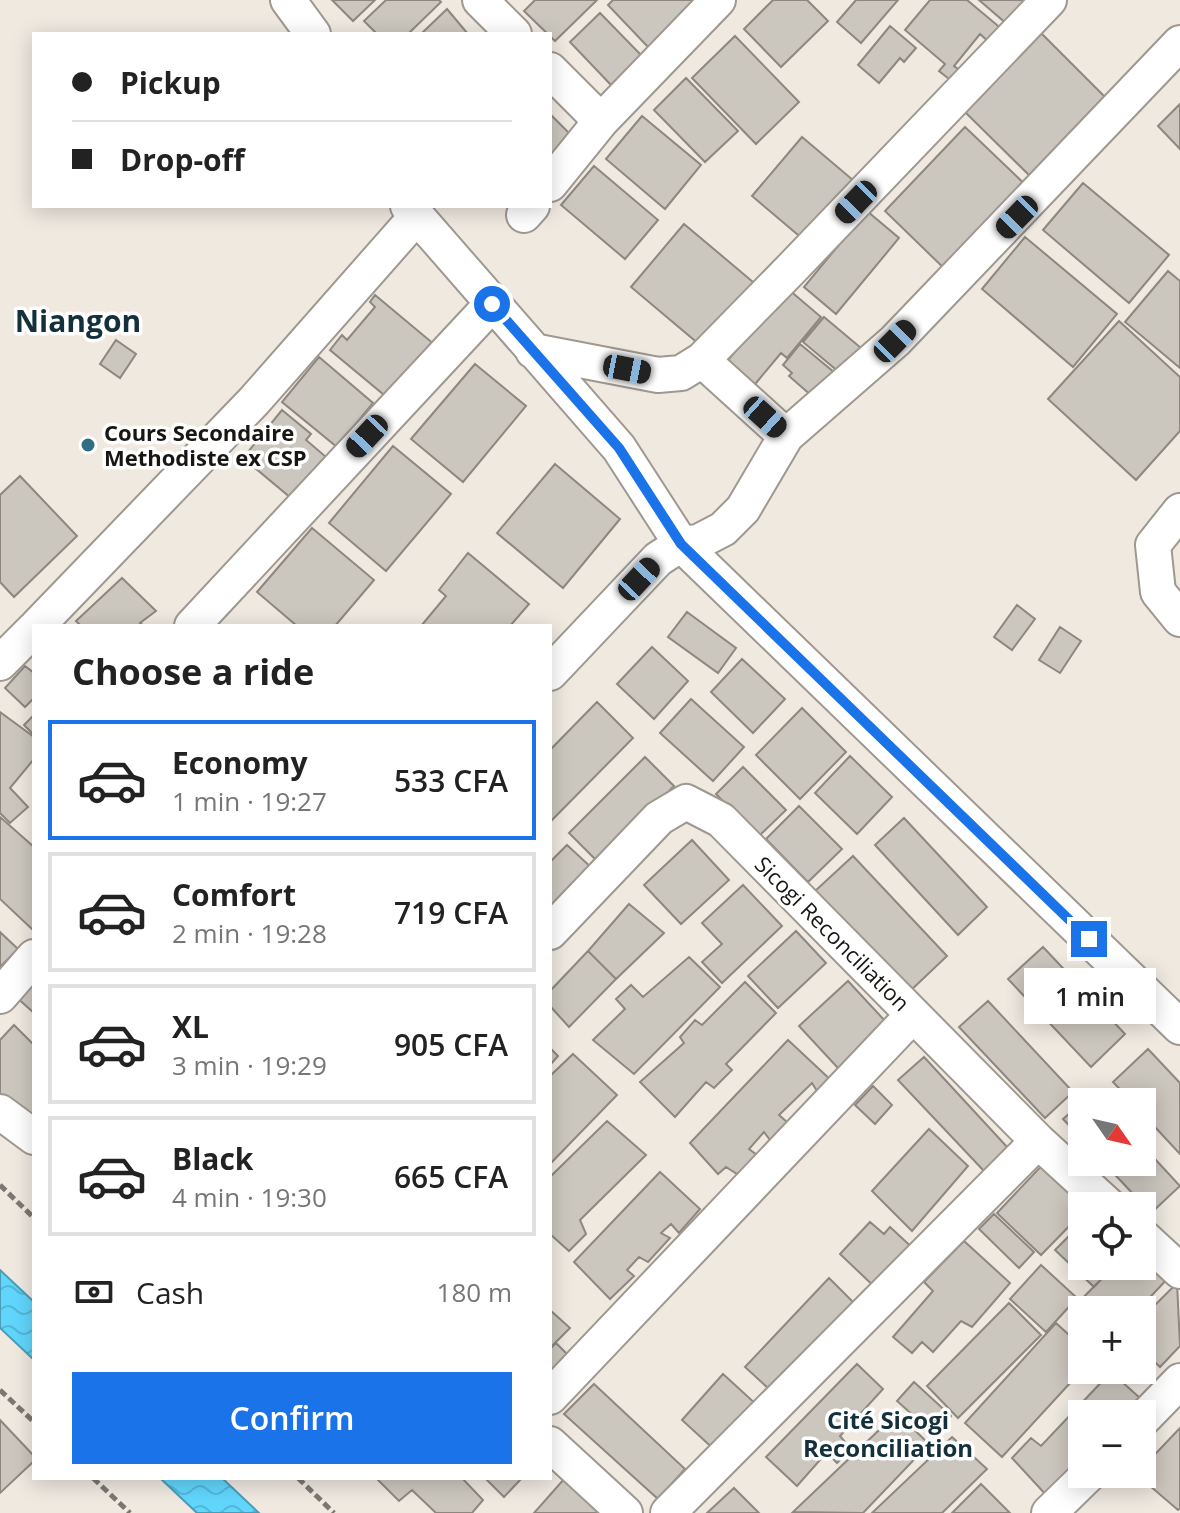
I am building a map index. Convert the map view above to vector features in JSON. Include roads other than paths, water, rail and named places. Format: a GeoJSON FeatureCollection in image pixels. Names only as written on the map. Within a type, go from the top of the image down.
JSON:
{"type":"FeatureCollection","features":[{"type":"Feature","properties":{"kind":"street"},"geometry":{"type":"LineString","coordinates":[[288,0],[312,32]]}},
{"type":"Feature","properties":{"kind":"street"},"geometry":{"type":"LineString","coordinates":[[480,0],[512,32]]}},
{"type":"Feature","properties":{"kind":"street"},"geometry":{"type":"LineString","coordinates":[[552,182],[601,121],[718,0]]}},
{"type":"Feature","properties":{"kind":"street"},"geometry":{"type":"LineString","coordinates":[[533,351],[658,375],[681,373],[702,360],[1049,0]]}},
{"type":"Feature","properties":{"kind":"street"},"geometry":{"type":"LineString","coordinates":[[552,671],[658,559],[681,544],[698,542],[723,529],[743,509],[786,436],[895,341],[1180,43]]}},
{"type":"Feature","properties":{"kind":"street"},"geometry":{"type":"LineString","coordinates":[[552,72],[601,121]]}},
{"type":"Feature","properties":{"kind":"street"},"geometry":{"type":"LineString","coordinates":[[38,624],[254,401],[412,211],[619,448],[681,544],[1180,1027]]}},
{"type":"Feature","properties":{"kind":"street"},"geometry":{"type":"LineString","coordinates":[[194,624],[492,304]]}},
{"type":"Feature","properties":{"kind":"street"},"geometry":{"type":"LineString","coordinates":[[702,360],[786,436]]}},
{"type":"Feature","properties":{"kind":"street"},"geometry":{"type":"LineString","coordinates":[[1180,511],[1153,545],[1158,592],[1180,619]]}},
{"type":"Feature","properties":{"kind":"street"},"geometry":{"type":"LineString","coordinates":[[0,663],[32,630]]}},
{"type":"Feature","properties":{"kind":"street","name":"Sicogi Reconciliation"},"geometry":{"type":"LineString","coordinates":[[552,930],[659,818],[686,802],[721,820],[1038,1141],[1094,1192]]}},
{"type":"Feature","properties":{"kind":"street"},"geometry":{"type":"LineString","coordinates":[[0,996],[32,959]]}},
{"type":"Feature","properties":{"kind":"street"},"geometry":{"type":"LineString","coordinates":[[552,1395],[913,1015]]}},
{"type":"Feature","properties":{"kind":"street"},"geometry":{"type":"LineString","coordinates":[[0,1112],[32,1136]]}},
{"type":"Feature","properties":{"kind":"street"},"geometry":{"type":"LineString","coordinates":[[668,1513],[1038,1141]]}},
{"type":"Feature","properties":{"kind":"street"},"geometry":{"type":"LineString","coordinates":[[1156,1249],[1180,1271]]}},
{"type":"Feature","properties":{"kind":"street"},"geometry":{"type":"LineString","coordinates":[[1156,1408],[1178,1389]]}},
{"type":"Feature","properties":{"kind":"street"},"geometry":{"type":"LineString","coordinates":[[552,1446],[625,1513]]}},
{"type":"Feature","properties":{"kind":"street"},"geometry":{"type":"LineString","coordinates":[[1049,1513],[1075,1488]]}},
{"type":"Feature","properties":{"kind":"water"},"geometry":{"type":"Polygon","coordinates":[[[0,1270],[32,1300],[32,1358],[0,1328],[0,1270]]]}},
{"type":"Feature","properties":{"kind":"water"},"geometry":{"type":"Polygon","coordinates":[[[162,1480],[224,1480],[259,1513],[197,1513],[162,1480]]]}},
{"type":"Feature","properties":{"kind":"place","name":"Cours Secondaire Methodiste ex CSP"},"geometry":{"type":"Point","coordinates":[88,445]}},
{"type":"Feature","properties":{"kind":"district","name":"Niangon"},"geometry":{"type":"Point","coordinates":[78,320]}},
{"type":"Feature","properties":{"kind":"district","name":"Cité Sicogi Reconciliation"},"geometry":{"type":"Point","coordinates":[888,1433]}}]}
